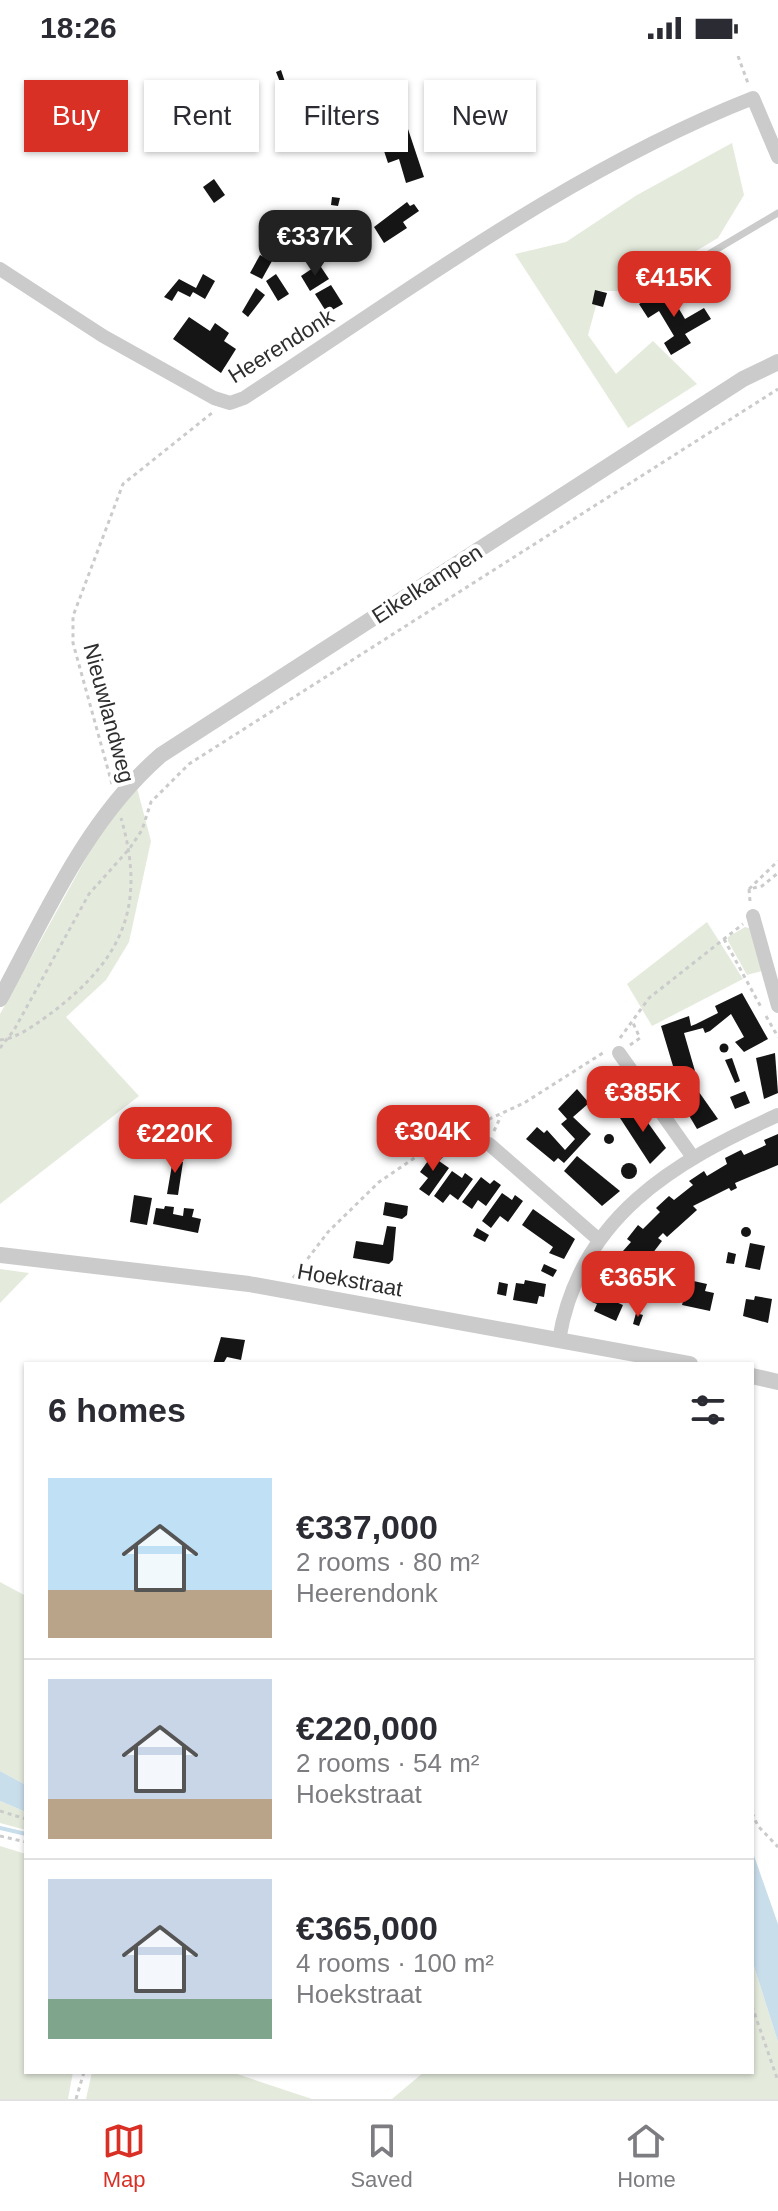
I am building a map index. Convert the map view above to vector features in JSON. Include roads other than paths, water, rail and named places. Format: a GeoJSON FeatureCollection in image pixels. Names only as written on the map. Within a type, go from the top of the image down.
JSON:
{"type":"FeatureCollection","features":[{"type":"Feature","properties":{"kind":"street","name":"Heerendonk"},"geometry":{"type":"LineString","coordinates":[[0,269],[103,336],[220,401],[230,403],[244,398],[489,239],[651,140],[753,98],[778,157]]}},
{"type":"Feature","properties":{"kind":"street","name":"Eikelkampen"},"geometry":{"type":"LineString","coordinates":[[0,999],[84,846],[116,801],[146,768],[175,745],[676,421],[743,379],[778,362]]}},
{"type":"Feature","properties":{"kind":"street"},"geometry":{"type":"LineString","coordinates":[[753,916],[778,1006]]}},
{"type":"Feature","properties":{"kind":"street"},"geometry":{"type":"LineString","coordinates":[[616,1047],[692,1156]]}},
{"type":"Feature","properties":{"kind":"street"},"geometry":{"type":"LineString","coordinates":[[559,1340],[569,1293],[599,1240],[634,1203],[692,1156],[778,1115]]}},
{"type":"Feature","properties":{"kind":"street"},"geometry":{"type":"LineString","coordinates":[[489,1144],[599,1240]]}},
{"type":"Feature","properties":{"kind":"street","name":"Hoekstraat"},"geometry":{"type":"LineString","coordinates":[[0,1255],[168,1272],[679,1362]]}},
{"type":"Feature","properties":{"kind":"street"},"geometry":{"type":"LineString","coordinates":[[754,1376],[778,1382]]}},
{"type":"Feature","properties":{"kind":"lane"},"geometry":{"type":"LineString","coordinates":[[643,293],[778,213]]}},
{"type":"Feature","properties":{"kind":"water"},"geometry":{"type":"Polygon","coordinates":[[[0,1771],[24,1784],[24,1811],[0,1801],[0,1771]]]}},
{"type":"Feature","properties":{"kind":"water"},"geometry":{"type":"Polygon","coordinates":[[[754,1856],[778,1924],[778,2042],[754,1966],[754,1856]]]}},
{"type":"Feature","properties":{"kind":"waterway"},"geometry":{"type":"LineString","coordinates":[[0,1828],[24,1834]]}}]}
